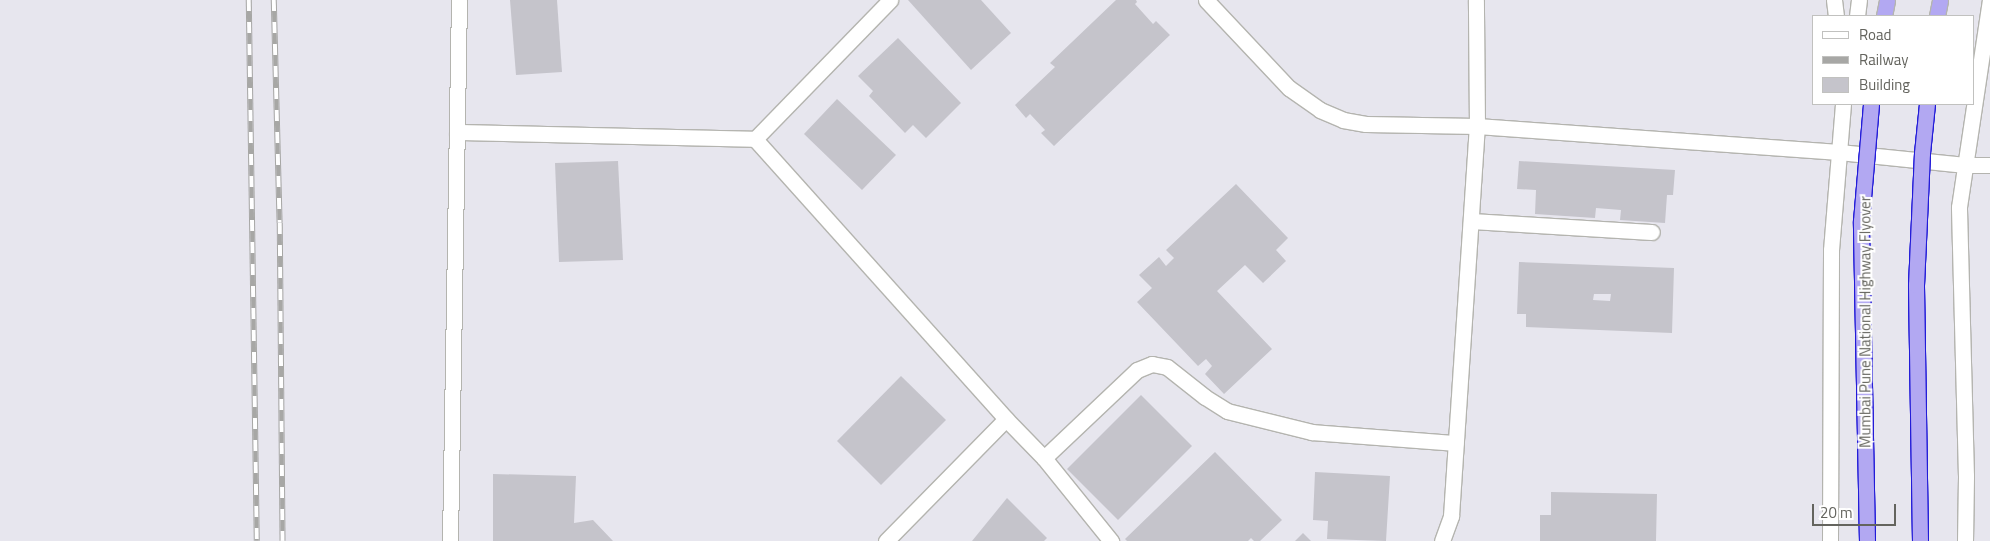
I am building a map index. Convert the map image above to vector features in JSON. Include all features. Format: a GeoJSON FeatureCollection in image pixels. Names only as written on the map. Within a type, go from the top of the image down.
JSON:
{"type":"FeatureCollection","features":[{"type":"Feature","properties":{"kind":"highway"},"geometry":{"type":"LineString","coordinates":[[1884,15],[1887,0]]}},
{"type":"Feature","properties":{"kind":"highway"},"geometry":{"type":"LineString","coordinates":[[1937,15],[1940,0]]}},
{"type":"Feature","properties":{"kind":"highway","name":"Mumbai Pune National Highway Flyover"},"geometry":{"type":"LineString","coordinates":[[1867,541],[1861,221],[1871,105]]}},
{"type":"Feature","properties":{"kind":"highway"},"geometry":{"type":"LineString","coordinates":[[1920,541],[1916,285],[1922,152],[1927,105]]}},
{"type":"Feature","properties":{"kind":"street"},"geometry":{"type":"LineString","coordinates":[[450,541],[459,0]]}},
{"type":"Feature","properties":{"kind":"street"},"geometry":{"type":"LineString","coordinates":[[755,139],[890,0]]}},
{"type":"Feature","properties":{"kind":"street"},"geometry":{"type":"LineString","coordinates":[[1206,0],[1289,88],[1320,110],[1343,120],[1366,124],[1477,126],[1838,152],[1965,165],[1990,165]]}},
{"type":"Feature","properties":{"kind":"street"},"geometry":{"type":"LineString","coordinates":[[1442,541],[1451,516],[1477,126],[1476,0]]}},
{"type":"Feature","properties":{"kind":"street"},"geometry":{"type":"LineString","coordinates":[[1834,0],[1836,15]]}},
{"type":"Feature","properties":{"kind":"street"},"geometry":{"type":"LineString","coordinates":[[1857,15],[1859,0]]}},
{"type":"Feature","properties":{"kind":"street"},"geometry":{"type":"LineString","coordinates":[[1975,99],[1990,0]]}},
{"type":"Feature","properties":{"kind":"street"},"geometry":{"type":"LineString","coordinates":[[1830,541],[1830,250],[1843,105]]}},
{"type":"Feature","properties":{"kind":"street"},"geometry":{"type":"LineString","coordinates":[[1966,541],[1959,207],[1974,105]]}},
{"type":"Feature","properties":{"kind":"street"},"geometry":{"type":"LineString","coordinates":[[458,132],[755,139],[1006,419],[1044,458],[1111,541]]}},
{"type":"Feature","properties":{"kind":"street"},"geometry":{"type":"LineString","coordinates":[[1471,221],[1652,232]]}},
{"type":"Feature","properties":{"kind":"street"},"geometry":{"type":"LineString","coordinates":[[1044,458],[1137,370],[1152,364],[1167,367],[1204,396],[1227,411],[1277,424],[1312,432],[1456,443]]}},
{"type":"Feature","properties":{"kind":"street"},"geometry":{"type":"LineString","coordinates":[[886,541],[1006,419]]}},
{"type":"Feature","properties":{"kind":"building"},"geometry":{"type":"Polygon","coordinates":[[[510,0],[557,0],[562,72],[516,75],[510,0]]]}},
{"type":"Feature","properties":{"kind":"building"},"geometry":{"type":"Polygon","coordinates":[[[908,0],[981,0],[1011,33],[971,70],[908,0]]]}},
{"type":"Feature","properties":{"kind":"building"},"geometry":{"type":"Polygon","coordinates":[[[1116,0],[1136,0],[1135,4],[1153,24],[1156,21],[1170,35],[1054,146],[1041,133],[1045,130],[1030,114],[1026,118],[1015,105],[1055,67],[1050,63],[1116,0]]]}},
{"type":"Feature","properties":{"kind":"building"},"geometry":{"type":"Polygon","coordinates":[[[898,38],[961,103],[926,138],[913,125],[905,133],[869,96],[873,91],[858,76],[898,38]]]}},
{"type":"Feature","properties":{"kind":"building"},"geometry":{"type":"Polygon","coordinates":[[[837,99],[896,155],[862,190],[804,134],[837,99]]]}},
{"type":"Feature","properties":{"kind":"building"},"geometry":{"type":"Polygon","coordinates":[[[618,161],[623,260],[559,262],[555,163],[618,161]]]}},
{"type":"Feature","properties":{"kind":"building"},"geometry":{"type":"Polygon","coordinates":[[[1519,161],[1675,170],[1673,195],[1667,195],[1665,223],[1620,220],[1621,210],[1596,208],[1595,218],[1535,214],[1536,190],[1517,189],[1519,161]]]}},
{"type":"Feature","properties":{"kind":"building"},"geometry":{"type":"Polygon","coordinates":[[[1236,184],[1288,238],[1276,250],[1286,261],[1263,283],[1245,265],[1217,291],[1272,349],[1224,394],[1205,374],[1212,366],[1206,359],[1198,366],[1137,302],[1152,288],[1139,275],[1159,257],[1166,266],[1174,258],[1166,250],[1236,184]]]}},
{"type":"Feature","properties":{"kind":"building"},"geometry":{"type":"Polygon","coordinates":[[[1519,262],[1674,268],[1672,333],[1526,327],[1526,314],[1517,314],[1519,262]],[[1594,294],[1593,300],[1610,301],[1611,294],[1594,294]]]}},
{"type":"Feature","properties":{"kind":"building"},"geometry":{"type":"Polygon","coordinates":[[[901,376],[946,420],[881,485],[837,441],[901,376]]]}},
{"type":"Feature","properties":{"kind":"building"},"geometry":{"type":"Polygon","coordinates":[[[1141,395],[1192,446],[1118,520],[1067,469],[1141,395]]]}},
{"type":"Feature","properties":{"kind":"building"},"geometry":{"type":"Polygon","coordinates":[[[1215,452],[1282,520],[1260,541],[1254,541],[1251,538],[1248,541],[1127,541],[1125,539],[1215,452]]]}},
{"type":"Feature","properties":{"kind":"building"},"geometry":{"type":"Polygon","coordinates":[[[1315,472],[1390,476],[1386,541],[1327,539],[1328,521],[1313,520],[1315,472]]]}},
{"type":"Feature","properties":{"kind":"building"},"geometry":{"type":"Polygon","coordinates":[[[493,474],[576,476],[574,523],[593,520],[613,541],[493,541],[493,474]]]}},
{"type":"Feature","properties":{"kind":"building"},"geometry":{"type":"Polygon","coordinates":[[[1551,492],[1657,494],[1656,541],[1540,541],[1540,515],[1551,515],[1551,492]]]}},
{"type":"Feature","properties":{"kind":"building"},"geometry":{"type":"Polygon","coordinates":[[[1007,498],[1047,538],[1044,541],[972,541],[1007,498]]]}},
{"type":"Feature","properties":{"kind":"building"},"geometry":{"type":"Polygon","coordinates":[[[1303,533],[1311,541],[1295,541],[1303,533]]]}},
{"type":"Feature","properties":{"kind":"railway"},"geometry":{"type":"LineString","coordinates":[[249,0],[257,541]]}},
{"type":"Feature","properties":{"kind":"railway"},"geometry":{"type":"LineString","coordinates":[[274,0],[280,223],[283,541]]}}]}
